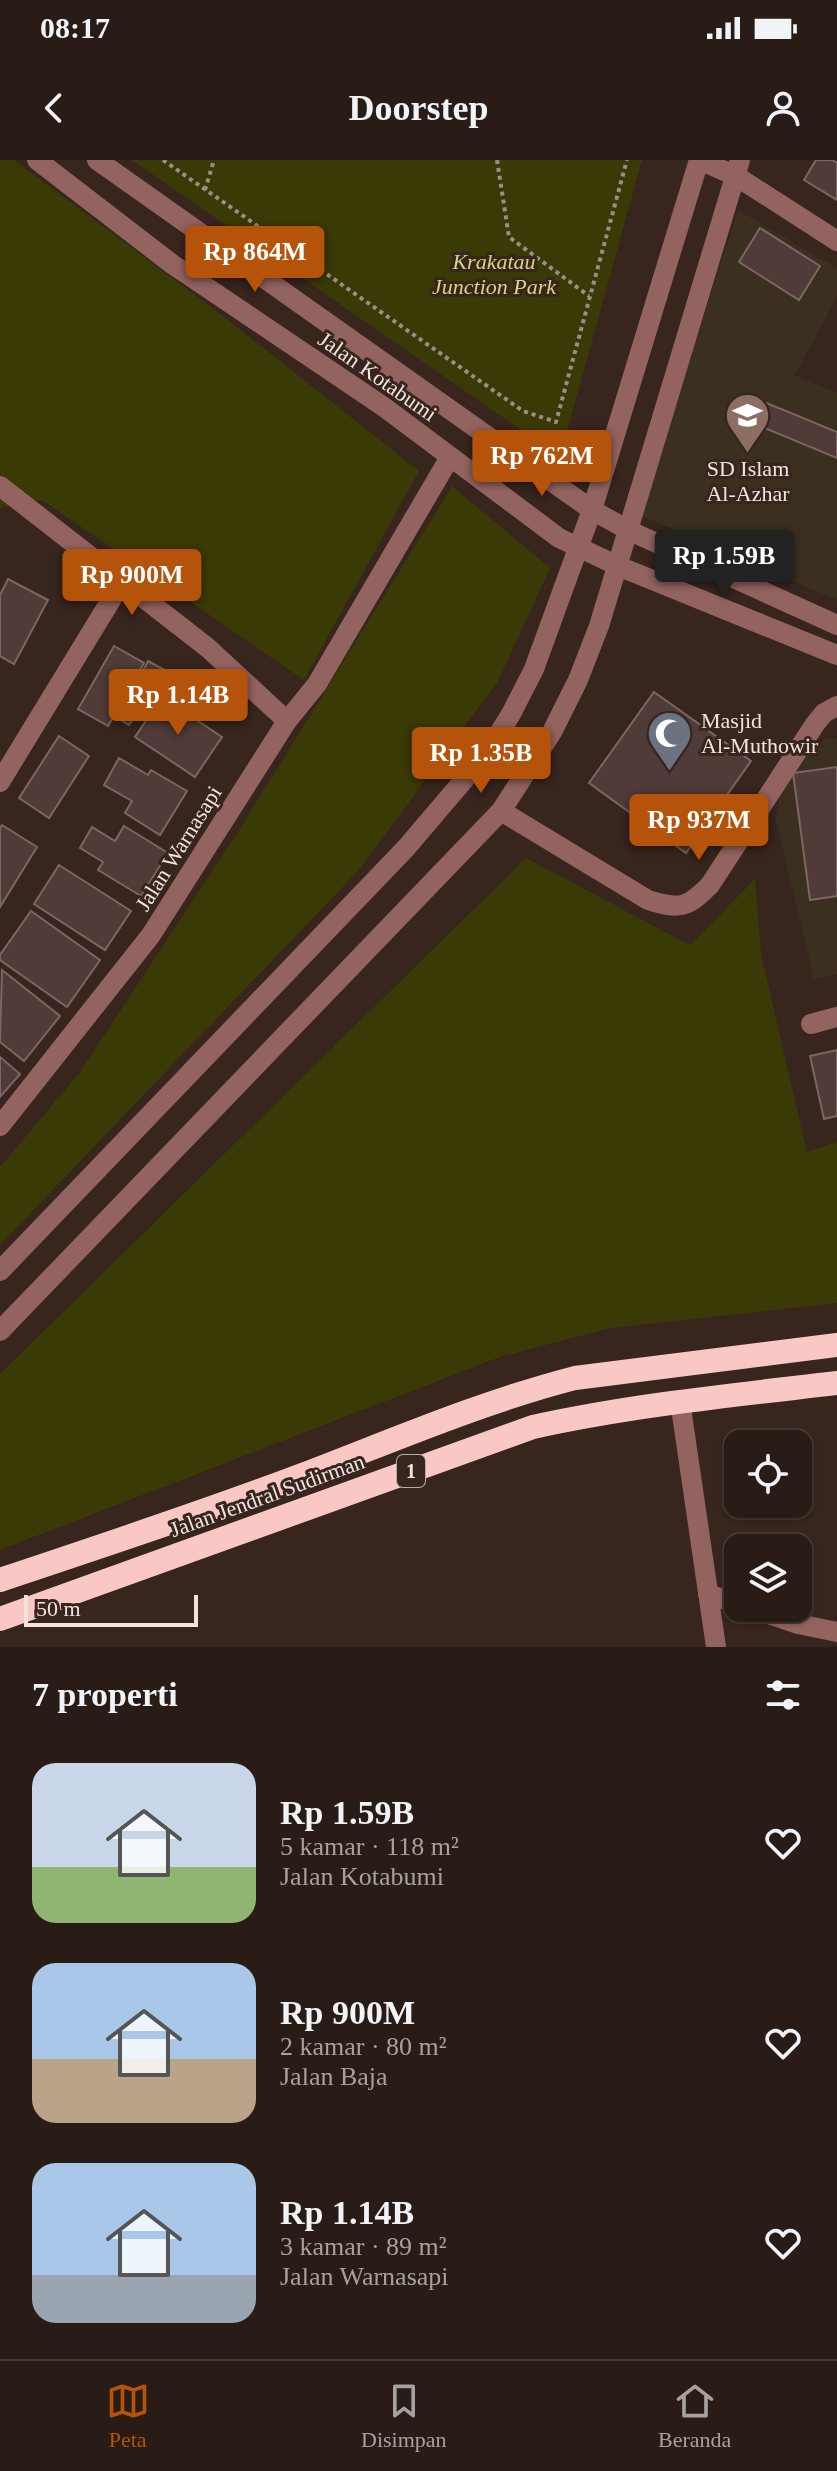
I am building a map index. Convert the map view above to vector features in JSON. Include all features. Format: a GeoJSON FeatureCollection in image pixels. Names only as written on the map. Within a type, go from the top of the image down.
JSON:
{"type":"FeatureCollection","features":[{"type":"Feature","properties":{"kind":"highway","name":"1"},"geometry":{"type":"LineString","coordinates":[[0,1580],[302,1475],[477,1408],[544,1386],[575,1378],[837,1345]]}},
{"type":"Feature","properties":{"kind":"highway","name":"Jalan Jendral Sudirman"},"geometry":{"type":"LineString","coordinates":[[0,1619],[533,1427],[680,1401],[837,1383]]}},
{"type":"Feature","properties":{"kind":"street","name":"Jalan Kotabumi"},"geometry":{"type":"LineString","coordinates":[[37,160],[172,264],[384,407],[559,538],[618,566],[837,655]]}},
{"type":"Feature","properties":{"kind":"street","name":"Jalan Kotabumi"},"geometry":{"type":"LineString","coordinates":[[97,160],[592,510],[630,531],[837,625]]}},
{"type":"Feature","properties":{"kind":"street"},"geometry":{"type":"LineString","coordinates":[[0,1271],[406,848],[486,754],[534,669],[579,547],[700,160],[738,168],[837,241]]}},
{"type":"Feature","properties":{"kind":"street"},"geometry":{"type":"LineString","coordinates":[[0,1331],[501,811],[552,732],[578,680],[599,626],[738,168]]}},
{"type":"Feature","properties":{"kind":"street","name":"Jalan Warnasapi"},"geometry":{"type":"LineString","coordinates":[[0,1126],[151,935],[287,721],[317,684],[450,457]]}},
{"type":"Feature","properties":{"kind":"street"},"geometry":{"type":"LineString","coordinates":[[0,486],[208,648],[287,721]]}},
{"type":"Feature","properties":{"kind":"street"},"geometry":{"type":"LineString","coordinates":[[0,782],[122,582]]}},
{"type":"Feature","properties":{"kind":"street"},"geometry":{"type":"LineString","coordinates":[[501,811],[648,900],[668,906],[691,904],[710,885],[815,724],[824,713],[837,706]]}},
{"type":"Feature","properties":{"kind":"street"},"geometry":{"type":"LineString","coordinates":[[811,1024],[837,1017]]}},
{"type":"Feature","properties":{"kind":"street"},"geometry":{"type":"LineString","coordinates":[[680,1401],[716,1647]]}},
{"type":"Feature","properties":{"kind":"street"},"geometry":{"type":"LineString","coordinates":[[708,1594],[724,1599]]}},
{"type":"Feature","properties":{"kind":"street"},"geometry":{"type":"LineString","coordinates":[[792,1622],[837,1632]]}},
{"type":"Feature","properties":{"kind":"path"},"geometry":{"type":"LineString","coordinates":[[163,160],[523,411],[556,422],[627,160]]}},
{"type":"Feature","properties":{"kind":"path"},"geometry":{"type":"LineString","coordinates":[[205,190],[214,160]]}},
{"type":"Feature","properties":{"kind":"path"},"geometry":{"type":"LineString","coordinates":[[497,160],[509,237],[590,297]]}},
{"type":"Feature","properties":{"kind":"shaded area","name":"SD Islam Al-Azhar"},"geometry":{"type":"Polygon","coordinates":[[[738,210],[837,268],[837,297],[795,375],[837,393],[837,600],[640,515],[738,210]]]}},
{"type":"Feature","properties":{"kind":"shaded area"},"geometry":{"type":"Polygon","coordinates":[[[827,738],[837,739],[837,974],[814,979],[775,817],[783,783],[800,758],[827,738]]]}},
{"type":"Feature","properties":{"kind":"green space"},"geometry":{"type":"Polygon","coordinates":[[[0,160],[14,160],[214,309],[419,471],[304,680],[42,500],[0,508],[0,160]]]}},
{"type":"Feature","properties":{"kind":"green space","name":"Krakatau Junction Park"},"geometry":{"type":"Polygon","coordinates":[[[132,160],[642,160],[560,457],[132,160]]]}},
{"type":"Feature","properties":{"kind":"green space"},"geometry":{"type":"Polygon","coordinates":[[[452,486],[550,568],[498,681],[359,870],[0,1245],[0,1167],[80,1072],[241,827],[452,486]]]}},
{"type":"Feature","properties":{"kind":"green space"},"geometry":{"type":"Polygon","coordinates":[[[526,858],[690,945],[755,879],[761,954],[807,1152],[837,1142],[837,1303],[610,1328],[500,1357],[0,1550],[0,1374],[526,858]]]}},
{"type":"Feature","properties":{"kind":"building"},"geometry":{"type":"Polygon","coordinates":[[[816,160],[837,163],[837,200],[804,180],[816,160]]]}},
{"type":"Feature","properties":{"kind":"building"},"geometry":{"type":"Polygon","coordinates":[[[760,228],[820,266],[799,300],[739,262],[760,228]]]}},
{"type":"Feature","properties":{"kind":"building"},"geometry":{"type":"Polygon","coordinates":[[[747,395],[837,432],[837,458],[738,417],[747,395]]]}},
{"type":"Feature","properties":{"kind":"building"},"geometry":{"type":"Polygon","coordinates":[[[8,579],[48,600],[14,664],[0,656],[0,595],[8,579]]]}},
{"type":"Feature","properties":{"kind":"building"},"geometry":{"type":"Polygon","coordinates":[[[114,646],[144,663],[108,726],[78,709],[114,646]]]}},
{"type":"Feature","properties":{"kind":"building"},"geometry":{"type":"Polygon","coordinates":[[[148,661],[170,673],[152,706],[131,694],[148,661]]]}},
{"type":"Feature","properties":{"kind":"building","name":"Masjid Al-Muthowir"},"geometry":{"type":"Polygon","coordinates":[[[654,692],[751,761],[686,853],[589,783],[654,692]]]}},
{"type":"Feature","properties":{"kind":"building"},"geometry":{"type":"Polygon","coordinates":[[[162,697],[222,737],[195,777],[135,737],[162,697]]]}},
{"type":"Feature","properties":{"kind":"building"},"geometry":{"type":"Polygon","coordinates":[[[130,698],[142,706],[129,725],[117,718],[130,698]]]}},
{"type":"Feature","properties":{"kind":"building"},"geometry":{"type":"Polygon","coordinates":[[[59,736],[89,756],[49,818],[19,798],[59,736]]]}},
{"type":"Feature","properties":{"kind":"building"},"geometry":{"type":"Polygon","coordinates":[[[119,758],[148,775],[151,770],[187,791],[160,835],[125,813],[132,801],[104,785],[119,758]]]}},
{"type":"Feature","properties":{"kind":"building"},"geometry":{"type":"Polygon","coordinates":[[[837,767],[837,896],[810,900],[793,773],[837,767]]]}},
{"type":"Feature","properties":{"kind":"building"},"geometry":{"type":"Polygon","coordinates":[[[2,825],[37,847],[0,907],[0,828],[2,825]]]}},
{"type":"Feature","properties":{"kind":"building"},"geometry":{"type":"Polygon","coordinates":[[[124,826],[168,853],[141,896],[98,870],[103,862],[80,848],[92,827],[115,841],[124,826]]]}},
{"type":"Feature","properties":{"kind":"building"},"geometry":{"type":"Polygon","coordinates":[[[59,865],[131,911],[105,950],[34,904],[59,865]]]}},
{"type":"Feature","properties":{"kind":"building"},"geometry":{"type":"Polygon","coordinates":[[[31,911],[100,960],[67,1007],[0,960],[0,955],[31,911]]]}},
{"type":"Feature","properties":{"kind":"building"},"geometry":{"type":"Polygon","coordinates":[[[2,970],[60,1016],[24,1061],[0,1042],[2,970]]]}},
{"type":"Feature","properties":{"kind":"building"},"geometry":{"type":"Polygon","coordinates":[[[837,1050],[837,1116],[824,1119],[810,1056],[837,1050]]]}},
{"type":"Feature","properties":{"kind":"building"},"geometry":{"type":"Polygon","coordinates":[[[0,1057],[20,1074],[0,1097],[0,1057]]]}},
{"type":"Feature","properties":{"kind":"place","name":"SD Islam Al-Azhar"},"geometry":{"type":"Point","coordinates":[748,454]}},
{"type":"Feature","properties":{"kind":"place","name":"Masjid Al-Muthowir"},"geometry":{"type":"Point","coordinates":[670,772]}}]}
